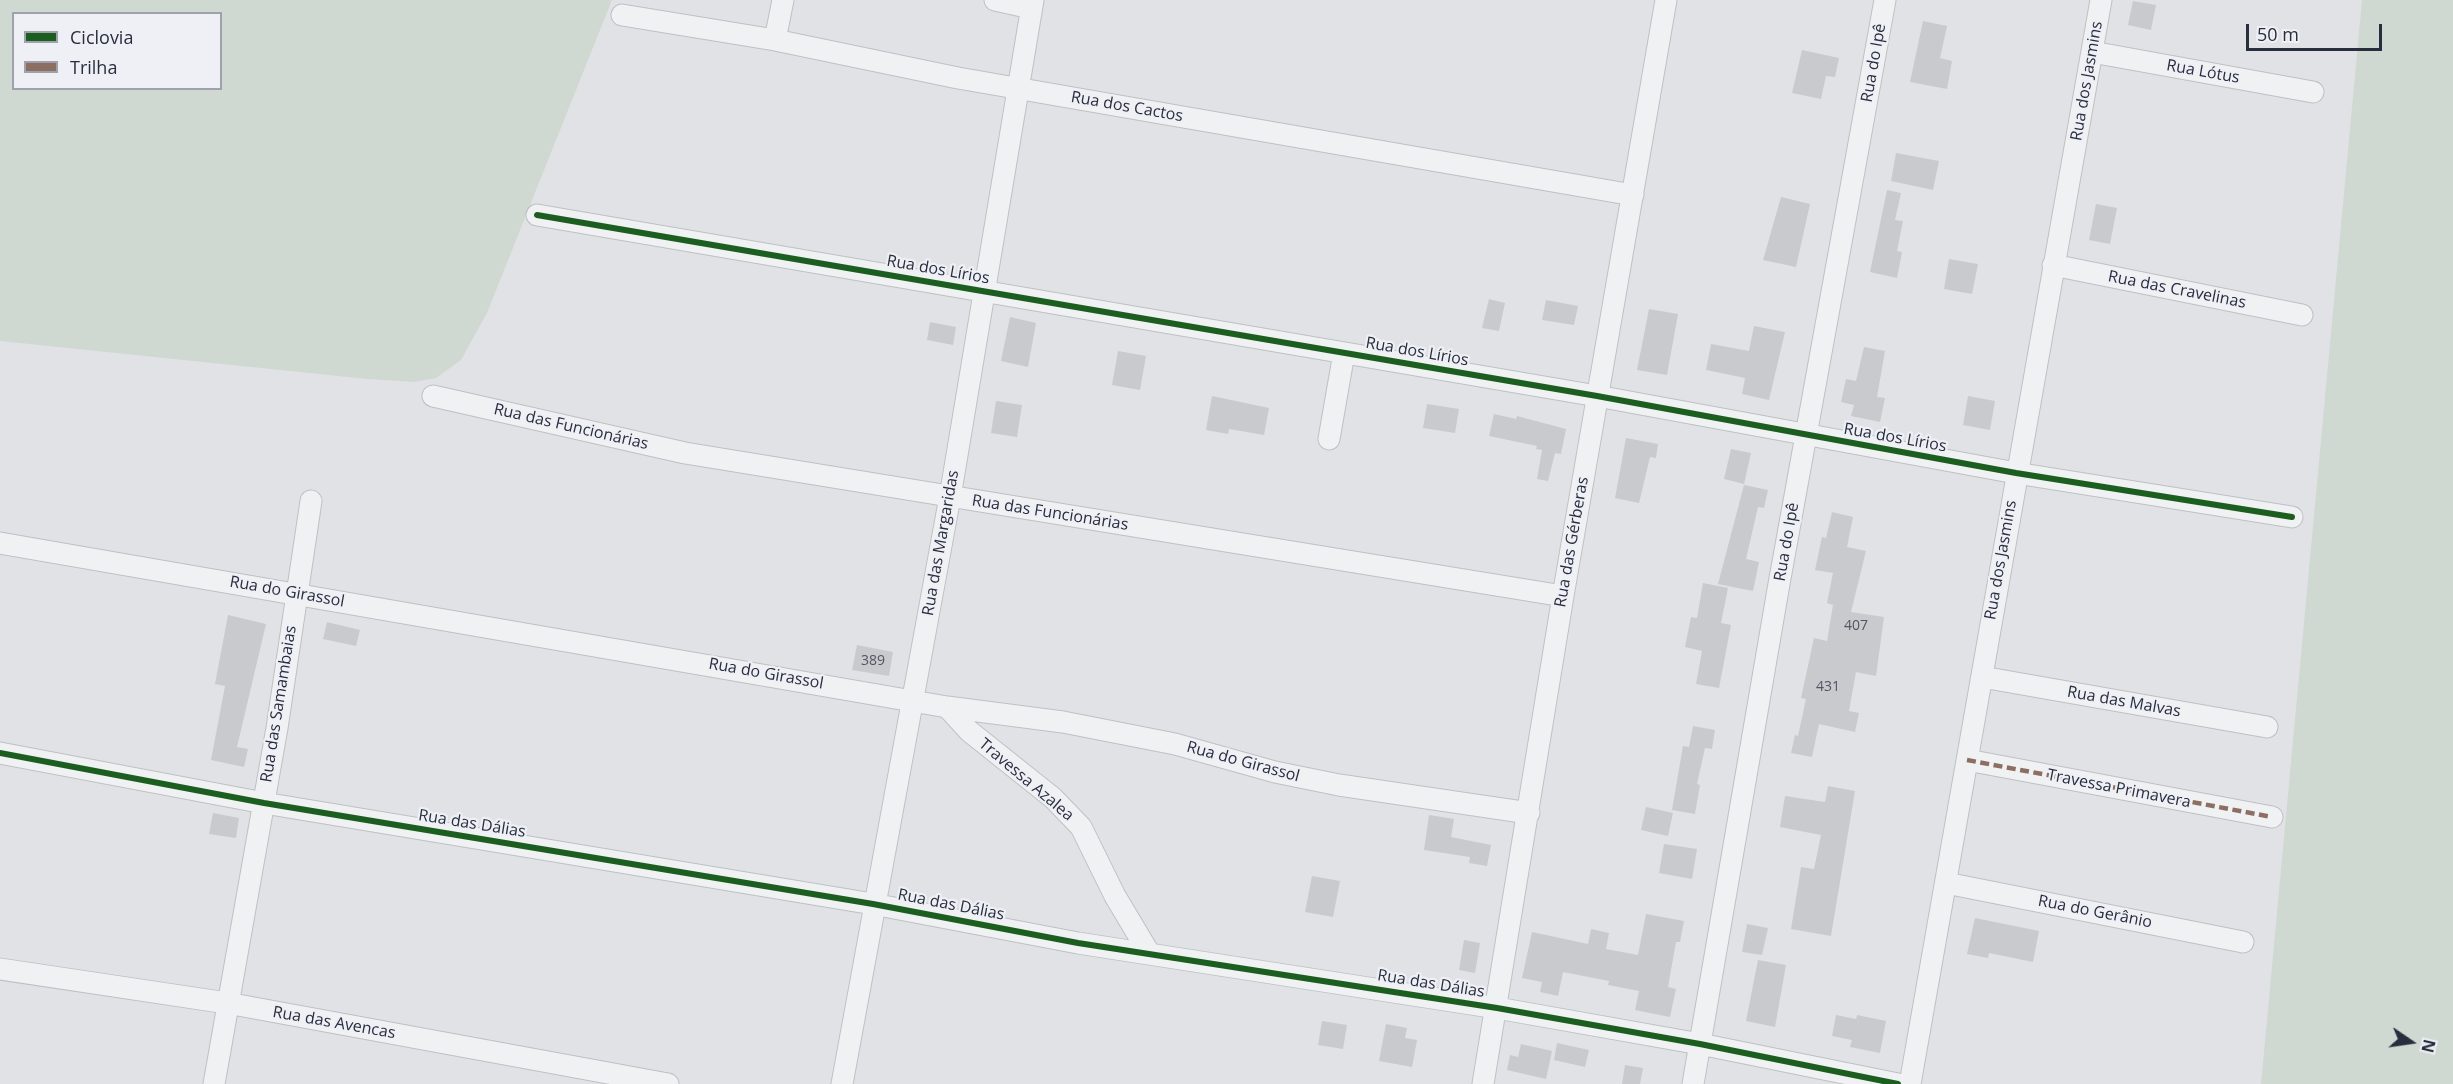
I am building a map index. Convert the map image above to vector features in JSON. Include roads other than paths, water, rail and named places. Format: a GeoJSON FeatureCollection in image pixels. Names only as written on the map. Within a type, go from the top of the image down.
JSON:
{"type":"FeatureCollection","features":[{"type":"Feature","properties":{"kind":"street"},"geometry":{"type":"LineString","coordinates":[[776,40],[783,0]]}},
{"type":"Feature","properties":{"kind":"street"},"geometry":{"type":"LineString","coordinates":[[995,0],[1032,4]]}},
{"type":"Feature","properties":{"kind":"street","name":"Rua das Gérberas"},"geometry":{"type":"LineString","coordinates":[[1483,1084],[1530,813],[1563,596],[1666,0]]}},
{"type":"Feature","properties":{"kind":"street","name":"Rua do Ipê"},"geometry":{"type":"LineString","coordinates":[[1693,1084],[1777,595],[1808,436],[1885,0]]}},
{"type":"Feature","properties":{"kind":"street","name":"Rua dos Jasmins"},"geometry":{"type":"LineString","coordinates":[[1910,1084],[2101,0]]}},
{"type":"Feature","properties":{"kind":"street","name":"Rua das Margaridas"},"geometry":{"type":"LineString","coordinates":[[842,1084],[873,904],[950,497],[1032,4]]}},
{"type":"Feature","properties":{"kind":"street","name":"Rua dos Cactos"},"geometry":{"type":"LineString","coordinates":[[622,15],[776,40],[896,66],[1018,88],[1633,195]]}},
{"type":"Feature","properties":{"kind":"street","name":"Rua Lótus"},"geometry":{"type":"LineString","coordinates":[[2092,52],[2313,92]]}},
{"type":"Feature","properties":{"kind":"street","name":"Rua dos Lírios"},"geometry":{"type":"LineString","coordinates":[[537,215],[1597,396],[2016,473],[2292,517]]}},
{"type":"Feature","properties":{"kind":"street","name":"Rua das Cravelinas"},"geometry":{"type":"LineString","coordinates":[[2053,266],[2302,315]]}},
{"type":"Feature","properties":{"kind":"street"},"geometry":{"type":"LineString","coordinates":[[1329,439],[1344,353]]}},
{"type":"Feature","properties":{"kind":"street","name":"Rua das Funcionárias"},"geometry":{"type":"LineString","coordinates":[[433,396],[685,453],[1563,596]]}},
{"type":"Feature","properties":{"kind":"street","name":"Rua das Samambaias"},"geometry":{"type":"LineString","coordinates":[[214,1084],[264,803],[311,501]]}},
{"type":"Feature","properties":{"kind":"street","name":"Rua do Girassol"},"geometry":{"type":"LineString","coordinates":[[0,543],[947,707],[1028,716],[1145,738],[1339,785],[1530,813]]}},
{"type":"Feature","properties":{"kind":"street","name":"Rua das Malvas"},"geometry":{"type":"LineString","coordinates":[[1982,676],[2267,727]]}},
{"type":"Feature","properties":{"kind":"street","name":"Travessa Azalea"},"geometry":{"type":"LineString","coordinates":[[947,707],[969,731],[1053,798],[1081,827],[1115,896],[1149,953]]}},
{"type":"Feature","properties":{"kind":"street","name":"Rua das Dálias"},"geometry":{"type":"LineString","coordinates":[[0,753],[264,803],[873,904],[1149,953],[1497,1008],[1700,1044],[1898,1084]]}},
{"type":"Feature","properties":{"kind":"street","name":"Travessa Primavera"},"geometry":{"type":"LineString","coordinates":[[1967,760],[2272,817]]}},
{"type":"Feature","properties":{"kind":"street","name":"Rua do Gerânio"},"geometry":{"type":"LineString","coordinates":[[1946,883],[2243,942]]}},
{"type":"Feature","properties":{"kind":"street","name":"Rua das Avencas"},"geometry":{"type":"LineString","coordinates":[[0,969],[227,1003],[668,1084]]}}]}
